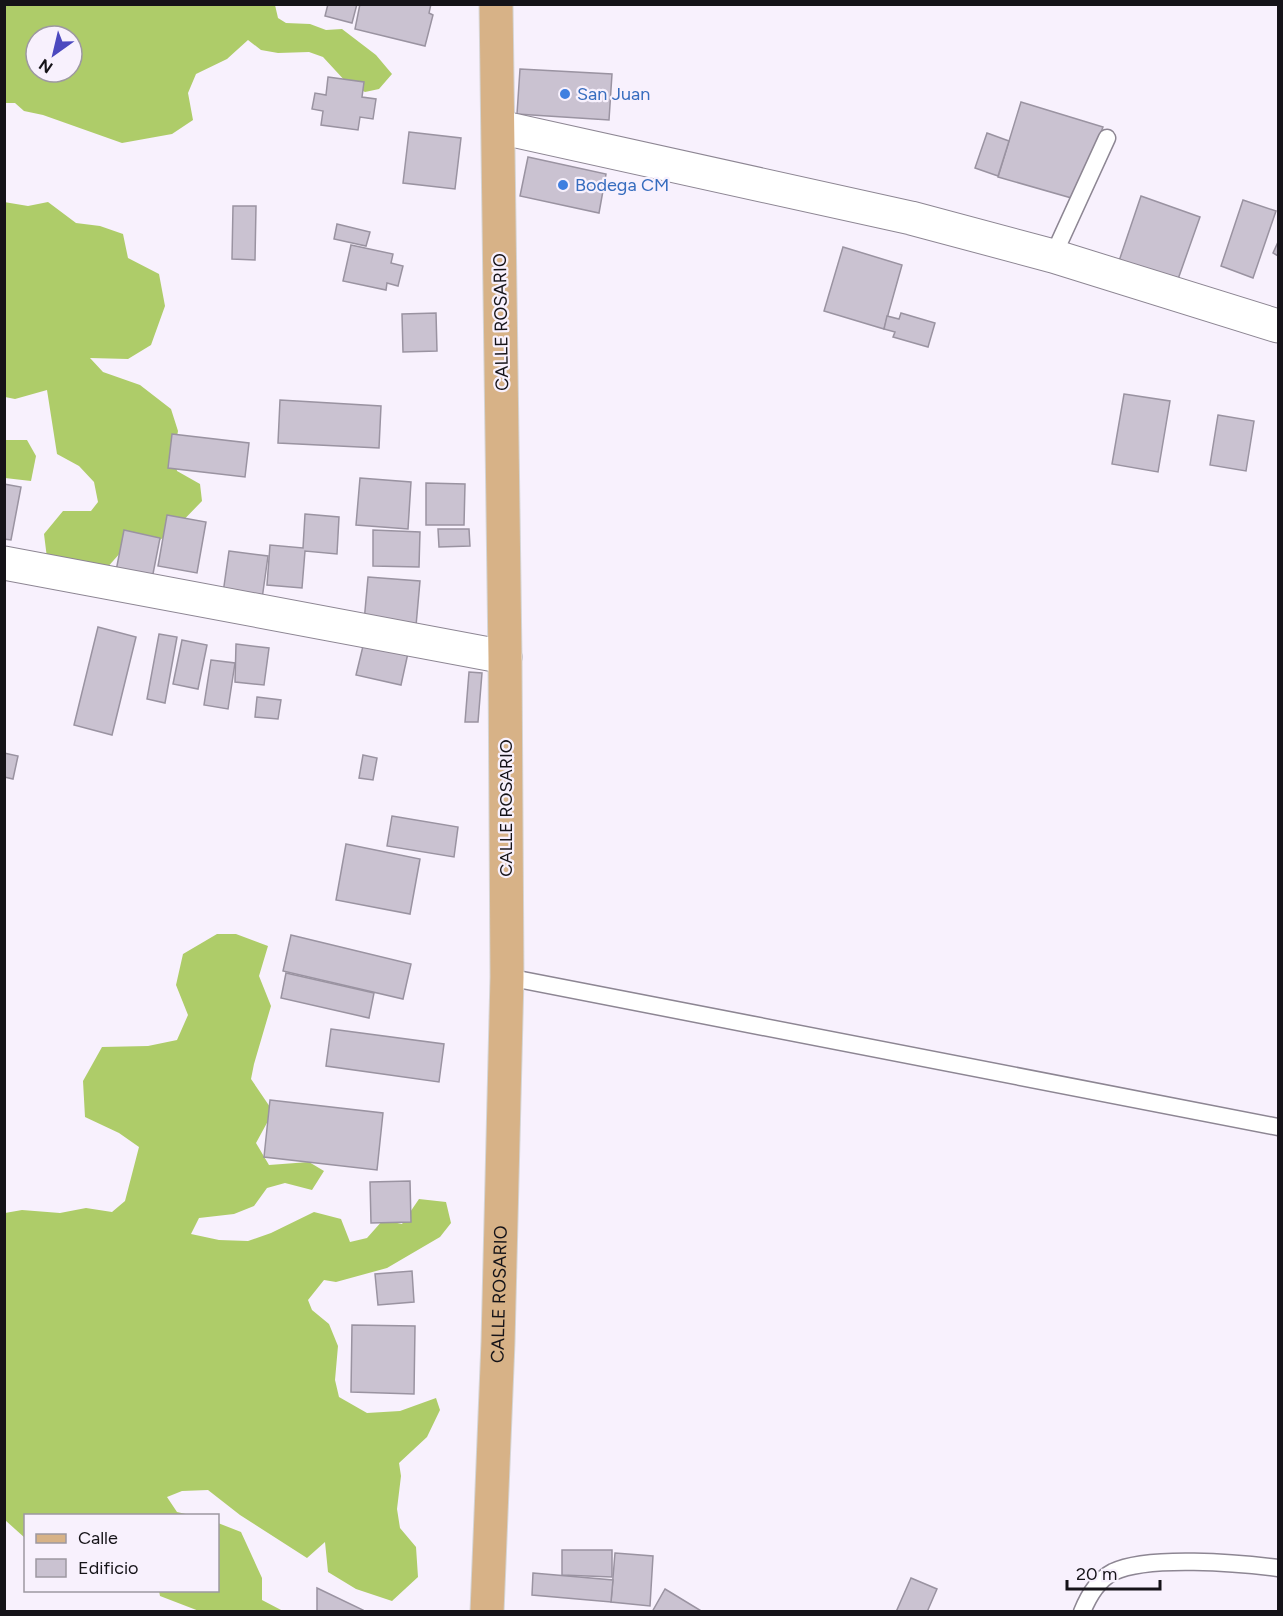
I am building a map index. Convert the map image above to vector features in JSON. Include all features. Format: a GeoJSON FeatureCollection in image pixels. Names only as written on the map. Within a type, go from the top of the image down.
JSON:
{"type":"FeatureCollection","features":[{"type":"Feature","properties":{"kind":"main road","name":"CALLE ROSARIO"},"geometry":{"type":"LineString","coordinates":[[487,1611],[498,1342],[507,977],[506,657],[496,4]]}},
{"type":"Feature","properties":{"kind":"street"},"geometry":{"type":"LineString","coordinates":[[498,127],[899,216],[1053,256],[1278,326]]}},
{"type":"Feature","properties":{"kind":"street"},"geometry":{"type":"LineString","coordinates":[[4,563],[506,657]]}},
{"type":"Feature","properties":{"kind":"lane"},"geometry":{"type":"LineString","coordinates":[[1053,256],[1107,138]]}},
{"type":"Feature","properties":{"kind":"lane"},"geometry":{"type":"LineString","coordinates":[[507,977],[1278,1127]]}},
{"type":"Feature","properties":{"kind":"lane"},"geometry":{"type":"LineString","coordinates":[[1082,1611],[1096,1586],[1113,1572],[1144,1563],[1237,1563],[1278,1568]]}},
{"type":"Feature","properties":{"kind":"green space"},"geometry":{"type":"Polygon","coordinates":[[[4,5],[275,5],[278,18],[286,23],[310,24],[326,30],[342,29],[376,55],[392,74],[379,89],[365,92],[347,83],[323,57],[309,52],[278,53],[261,50],[248,40],[227,59],[196,74],[188,93],[193,120],[172,134],[122,143],[43,115],[24,111],[15,103],[5,103],[4,5]]]}},
{"type":"Feature","properties":{"kind":"green space"},"geometry":{"type":"Polygon","coordinates":[[[4,202],[28,206],[48,202],[76,223],[100,226],[123,234],[128,258],[159,274],[165,306],[151,345],[128,359],[90,358],[103,372],[140,385],[171,409],[178,431],[174,453],[177,471],[200,484],[202,501],[173,531],[154,544],[138,533],[105,570],[47,558],[44,534],[63,511],[91,511],[98,502],[94,482],[79,466],[57,454],[47,390],[15,399],[5,397],[4,202]]]}},
{"type":"Feature","properties":{"kind":"green space"},"geometry":{"type":"Polygon","coordinates":[[[5,440],[27,440],[36,456],[31,481],[5,478],[5,440]]]}},
{"type":"Feature","properties":{"kind":"green space"},"geometry":{"type":"Polygon","coordinates":[[[217,934],[236,934],[268,946],[259,976],[271,1006],[251,1079],[270,1107],[268,1121],[256,1143],[269,1165],[309,1162],[324,1171],[312,1190],[285,1183],[267,1188],[254,1206],[234,1214],[199,1218],[191,1234],[219,1240],[248,1241],[271,1233],[314,1212],[341,1219],[350,1242],[367,1238],[383,1220],[402,1224],[419,1199],[446,1202],[451,1223],[440,1237],[387,1268],[336,1282],[324,1280],[308,1300],[312,1310],[329,1324],[338,1346],[335,1380],[339,1397],[367,1413],[400,1411],[436,1398],[440,1410],[427,1437],[399,1463],[401,1476],[397,1509],[400,1528],[416,1547],[418,1577],[392,1601],[356,1589],[328,1572],[325,1542],[307,1558],[240,1515],[208,1490],[182,1491],[167,1497],[177,1512],[186,1514],[24,1514],[24,1537],[5,1520],[5,1213],[22,1210],[60,1213],[86,1208],[112,1212],[125,1201],[139,1147],[119,1133],[85,1117],[83,1081],[102,1047],[148,1046],[177,1040],[188,1015],[176,985],[183,954],[217,934]]]}},
{"type":"Feature","properties":{"kind":"green space"},"geometry":{"type":"Polygon","coordinates":[[[219,1523],[241,1532],[262,1578],[262,1600],[283,1611],[199,1611],[160,1596],[159,1592],[219,1592],[219,1523]]]}},
{"type":"Feature","properties":{"kind":"building"},"geometry":{"type":"Polygon","coordinates":[[[328,4],[357,4],[352,23],[325,16],[328,4]]]}},
{"type":"Feature","properties":{"kind":"building"},"geometry":{"type":"Polygon","coordinates":[[[360,4],[431,4],[429,13],[433,15],[425,46],[355,29],[360,4]]]}},
{"type":"Feature","properties":{"kind":"building","name":"San Juan"},"geometry":{"type":"Polygon","coordinates":[[[520,69],[612,74],[609,120],[517,114],[520,69]]]}},
{"type":"Feature","properties":{"kind":"building"},"geometry":{"type":"Polygon","coordinates":[[[328,77],[364,82],[362,97],[376,99],[373,119],[360,117],[358,130],[321,125],[323,111],[312,109],[315,93],[326,95],[328,77]]]}},
{"type":"Feature","properties":{"kind":"building"},"geometry":{"type":"Polygon","coordinates":[[[1021,102],[1103,127],[1075,199],[998,177],[1021,102]]]}},
{"type":"Feature","properties":{"kind":"building"},"geometry":{"type":"Polygon","coordinates":[[[409,132],[461,138],[455,189],[403,183],[409,132]]]}},
{"type":"Feature","properties":{"kind":"building"},"geometry":{"type":"Polygon","coordinates":[[[987,133],[1009,141],[998,176],[975,168],[987,133]]]}},
{"type":"Feature","properties":{"kind":"building","name":"Bodega CM"},"geometry":{"type":"Polygon","coordinates":[[[528,157],[606,174],[599,213],[520,196],[528,157]]]}},
{"type":"Feature","properties":{"kind":"building"},"geometry":{"type":"Polygon","coordinates":[[[1141,196],[1200,217],[1177,282],[1119,261],[1141,196]]]}},
{"type":"Feature","properties":{"kind":"building"},"geometry":{"type":"Polygon","coordinates":[[[1243,200],[1276,211],[1253,278],[1221,266],[1243,200]]]}},
{"type":"Feature","properties":{"kind":"building"},"geometry":{"type":"Polygon","coordinates":[[[233,206],[256,206],[255,260],[232,259],[233,206]]]}},
{"type":"Feature","properties":{"kind":"building"},"geometry":{"type":"Polygon","coordinates":[[[337,224],[370,232],[366,246],[334,239],[337,224]]]}},
{"type":"Feature","properties":{"kind":"building"},"geometry":{"type":"Polygon","coordinates":[[[1278,242],[1278,256],[1273,253],[1278,242]]]}},
{"type":"Feature","properties":{"kind":"building"},"geometry":{"type":"Polygon","coordinates":[[[351,245],[393,254],[391,263],[403,266],[398,286],[387,283],[386,290],[343,281],[351,245]]]}},
{"type":"Feature","properties":{"kind":"building"},"geometry":{"type":"Polygon","coordinates":[[[843,247],[902,265],[884,329],[824,311],[843,247]]]}},
{"type":"Feature","properties":{"kind":"building"},"geometry":{"type":"Polygon","coordinates":[[[436,313],[437,351],[403,352],[402,314],[436,313]]]}},
{"type":"Feature","properties":{"kind":"building"},"geometry":{"type":"Polygon","coordinates":[[[901,313],[935,323],[928,347],[893,337],[895,332],[884,329],[887,316],[899,319],[901,313]]]}},
{"type":"Feature","properties":{"kind":"building"},"geometry":{"type":"Polygon","coordinates":[[[1124,394],[1170,401],[1158,472],[1112,464],[1124,394]]]}},
{"type":"Feature","properties":{"kind":"building"},"geometry":{"type":"Polygon","coordinates":[[[280,400],[381,406],[379,448],[278,443],[280,400]]]}},
{"type":"Feature","properties":{"kind":"building"},"geometry":{"type":"Polygon","coordinates":[[[1218,415],[1254,421],[1246,471],[1210,465],[1218,415]]]}},
{"type":"Feature","properties":{"kind":"building"},"geometry":{"type":"Polygon","coordinates":[[[172,434],[249,443],[245,477],[168,468],[172,434]]]}},
{"type":"Feature","properties":{"kind":"building"},"geometry":{"type":"Polygon","coordinates":[[[360,478],[411,482],[408,529],[356,525],[360,478]]]}},
{"type":"Feature","properties":{"kind":"building"},"geometry":{"type":"Polygon","coordinates":[[[426,483],[465,484],[464,525],[426,525],[426,483]]]}},
{"type":"Feature","properties":{"kind":"building"},"geometry":{"type":"Polygon","coordinates":[[[4,484],[21,487],[11,540],[4,539],[4,484]]]}},
{"type":"Feature","properties":{"kind":"building"},"geometry":{"type":"Polygon","coordinates":[[[305,514],[339,517],[337,554],[305,551],[302,588],[267,585],[270,545],[303,548],[305,514]]]}},
{"type":"Feature","properties":{"kind":"building"},"geometry":{"type":"Polygon","coordinates":[[[167,515],[206,522],[197,573],[158,566],[167,515]]]}},
{"type":"Feature","properties":{"kind":"building"},"geometry":{"type":"Polygon","coordinates":[[[438,529],[469,529],[470,546],[439,547],[438,529]]]}},
{"type":"Feature","properties":{"kind":"building"},"geometry":{"type":"Polygon","coordinates":[[[124,530],[160,538],[151,584],[115,576],[124,530]]]}},
{"type":"Feature","properties":{"kind":"building"},"geometry":{"type":"Polygon","coordinates":[[[373,530],[420,532],[419,567],[373,566],[373,530]]]}},
{"type":"Feature","properties":{"kind":"building"},"geometry":{"type":"Polygon","coordinates":[[[229,551],[268,556],[262,599],[223,593],[229,551]]]}},
{"type":"Feature","properties":{"kind":"building"},"geometry":{"type":"Polygon","coordinates":[[[368,577],[420,581],[416,626],[364,622],[368,577]]]}},
{"type":"Feature","properties":{"kind":"building"},"geometry":{"type":"Polygon","coordinates":[[[98,627],[136,637],[112,735],[74,725],[98,627]]]}},
{"type":"Feature","properties":{"kind":"building"},"geometry":{"type":"Polygon","coordinates":[[[159,634],[177,637],[165,703],[147,699],[159,634]]]}},
{"type":"Feature","properties":{"kind":"building"},"geometry":{"type":"Polygon","coordinates":[[[182,640],[207,645],[198,689],[173,684],[182,640]]]}},
{"type":"Feature","properties":{"kind":"building"},"geometry":{"type":"Polygon","coordinates":[[[364,642],[408,653],[401,685],[356,675],[364,642]]]}},
{"type":"Feature","properties":{"kind":"building"},"geometry":{"type":"Polygon","coordinates":[[[236,644],[269,648],[264,685],[235,682],[236,644]]]}},
{"type":"Feature","properties":{"kind":"building"},"geometry":{"type":"Polygon","coordinates":[[[211,660],[235,663],[228,709],[204,705],[211,660]]]}},
{"type":"Feature","properties":{"kind":"building"},"geometry":{"type":"Polygon","coordinates":[[[469,672],[482,673],[478,722],[465,722],[469,672]]]}},
{"type":"Feature","properties":{"kind":"building"},"geometry":{"type":"Polygon","coordinates":[[[257,697],[281,700],[278,719],[255,717],[257,697]]]}},
{"type":"Feature","properties":{"kind":"building"},"geometry":{"type":"Polygon","coordinates":[[[4,753],[18,756],[13,779],[4,777],[4,753]]]}},
{"type":"Feature","properties":{"kind":"building"},"geometry":{"type":"Polygon","coordinates":[[[363,755],[377,758],[373,780],[359,778],[363,755]]]}},
{"type":"Feature","properties":{"kind":"building"},"geometry":{"type":"Polygon","coordinates":[[[392,816],[458,827],[454,857],[387,846],[392,816]]]}},
{"type":"Feature","properties":{"kind":"building"},"geometry":{"type":"Polygon","coordinates":[[[346,844],[420,859],[410,914],[336,900],[346,844]]]}},
{"type":"Feature","properties":{"kind":"building"},"geometry":{"type":"Polygon","coordinates":[[[291,935],[411,964],[403,999],[283,971],[291,935]]]}},
{"type":"Feature","properties":{"kind":"building"},"geometry":{"type":"Polygon","coordinates":[[[286,973],[374,993],[369,1018],[281,998],[286,973]]]}},
{"type":"Feature","properties":{"kind":"building"},"geometry":{"type":"Polygon","coordinates":[[[331,1029],[444,1044],[439,1082],[326,1066],[331,1029]]]}},
{"type":"Feature","properties":{"kind":"building"},"geometry":{"type":"Polygon","coordinates":[[[270,1100],[383,1113],[377,1170],[264,1157],[270,1100]]]}},
{"type":"Feature","properties":{"kind":"building"},"geometry":{"type":"Polygon","coordinates":[[[410,1181],[411,1222],[371,1223],[370,1182],[410,1181]]]}},
{"type":"Feature","properties":{"kind":"building"},"geometry":{"type":"Polygon","coordinates":[[[412,1271],[414,1302],[378,1305],[375,1274],[412,1271]]]}},
{"type":"Feature","properties":{"kind":"building"},"geometry":{"type":"Polygon","coordinates":[[[352,1325],[415,1326],[414,1394],[351,1392],[352,1325]]]}},
{"type":"Feature","properties":{"kind":"building"},"geometry":{"type":"Polygon","coordinates":[[[562,1550],[612,1550],[612,1577],[562,1575],[562,1550]]]}},
{"type":"Feature","properties":{"kind":"building"},"geometry":{"type":"Polygon","coordinates":[[[615,1553],[653,1556],[650,1606],[611,1602],[615,1553]]]}},
{"type":"Feature","properties":{"kind":"building"},"geometry":{"type":"Polygon","coordinates":[[[533,1573],[613,1580],[611,1602],[532,1595],[533,1573]]]}},
{"type":"Feature","properties":{"kind":"building"},"geometry":{"type":"Polygon","coordinates":[[[911,1578],[937,1589],[927,1612],[896,1612],[911,1578]]]}},
{"type":"Feature","properties":{"kind":"building"},"geometry":{"type":"Polygon","coordinates":[[[317,1588],[363,1610],[362,1612],[317,1612],[317,1588]]]}},
{"type":"Feature","properties":{"kind":"building"},"geometry":{"type":"Polygon","coordinates":[[[665,1589],[703,1612],[652,1612],[665,1589]]]}},
{"type":"Feature","properties":{"kind":"place","name":"San Juan"},"geometry":{"type":"Point","coordinates":[565,94]}},
{"type":"Feature","properties":{"kind":"place","name":"Bodega CM"},"geometry":{"type":"Point","coordinates":[563,185]}}]}
